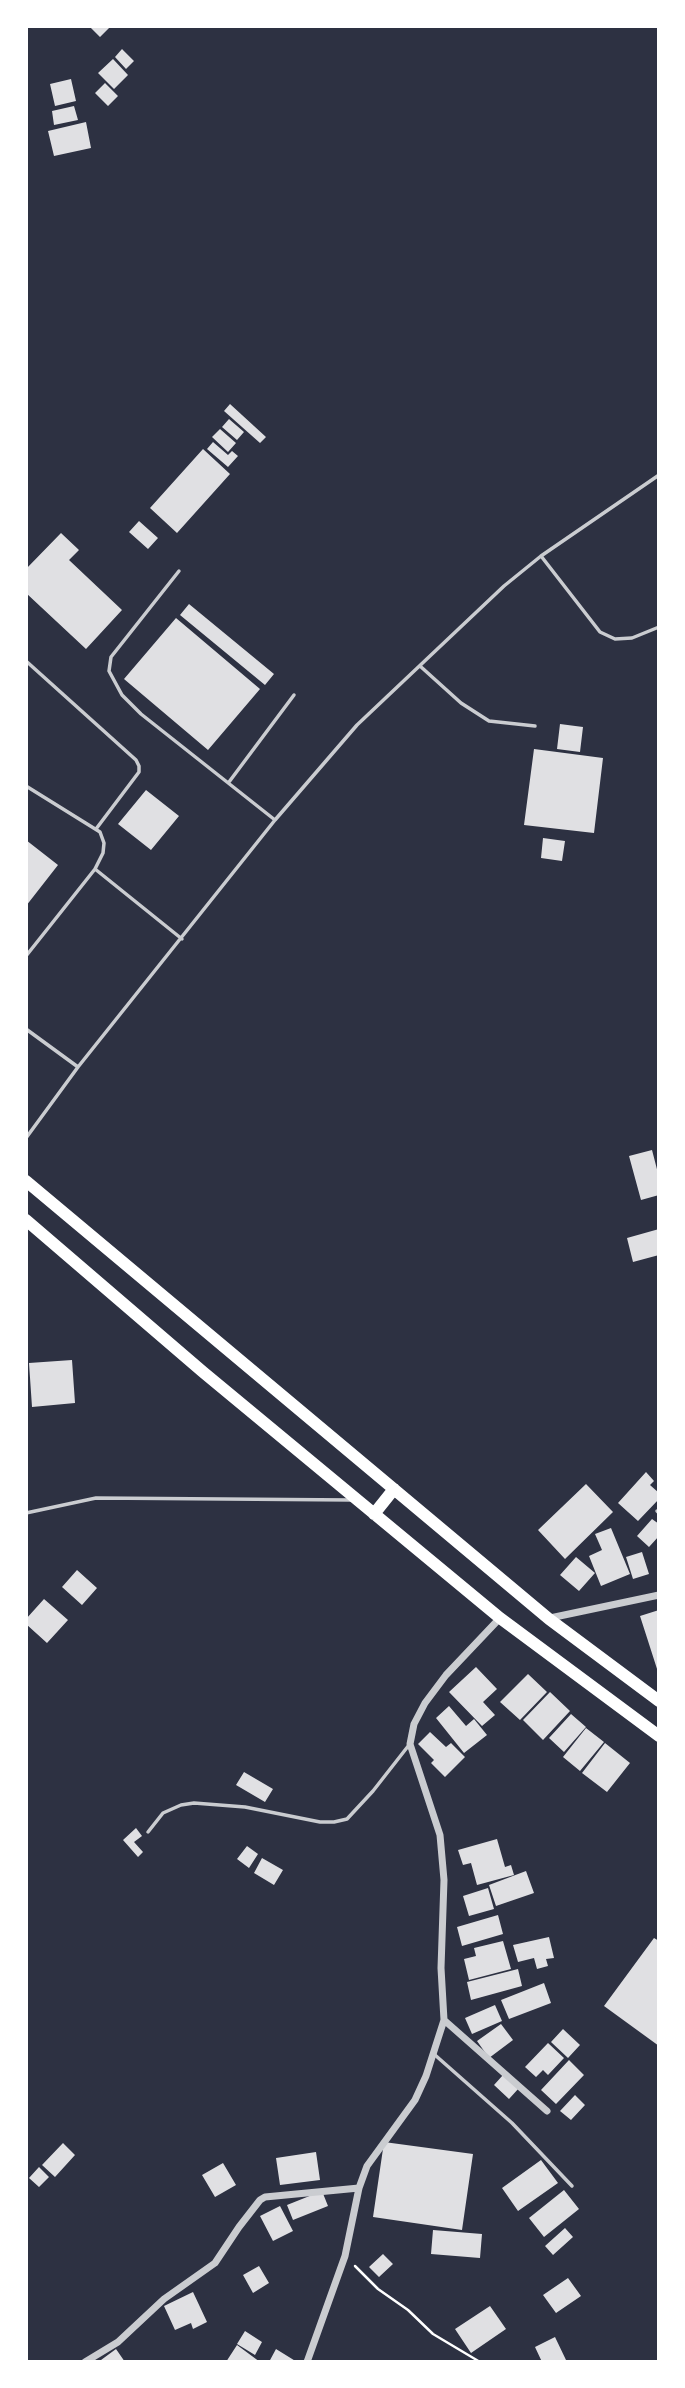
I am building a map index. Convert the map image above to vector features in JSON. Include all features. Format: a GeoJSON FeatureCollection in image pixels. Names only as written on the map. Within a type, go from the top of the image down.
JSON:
{"type":"FeatureCollection","features":[{"type":"Feature","properties":{"kind":"highway"},"geometry":{"type":"LineString","coordinates":[[26,1181],[550,1619],[659,1701]]}},
{"type":"Feature","properties":{"kind":"highway"},"geometry":{"type":"LineString","coordinates":[[27,1220],[203,1372],[500,1618],[659,1736]]}},
{"type":"Feature","properties":{"kind":"highway"},"geometry":{"type":"LineString","coordinates":[[374,1514],[394,1489]]}},
{"type":"Feature","properties":{"kind":"street"},"geometry":{"type":"LineString","coordinates":[[550,1619],[659,1595]]}},
{"type":"Feature","properties":{"kind":"street"},"geometry":{"type":"LineString","coordinates":[[307,2362],[345,2256],[359,2188],[367,2166],[415,2100],[444,2020],[441,1968],[444,1880],[440,1835],[410,1744],[414,1724],[425,1703],[464,1653],[500,1618]]}},
{"type":"Feature","properties":{"kind":"street"},"geometry":{"type":"LineString","coordinates":[[444,2020],[547,2111]]}},
{"type":"Feature","properties":{"kind":"street"},"geometry":{"type":"LineString","coordinates":[[85,2362],[118,2342],[164,2299],[215,2263],[260,2200],[271,2195],[359,2188]]}},
{"type":"Feature","properties":{"kind":"lane"},"geometry":{"type":"LineString","coordinates":[[26,1138],[78,1067],[275,820],[357,725],[503,586],[541,556],[659,475]]}},
{"type":"Feature","properties":{"kind":"lane"},"geometry":{"type":"LineString","coordinates":[[541,556],[600,632],[615,639],[632,638],[659,627]]}},
{"type":"Feature","properties":{"kind":"lane"},"geometry":{"type":"LineString","coordinates":[[179,571],[111,657],[109,671],[122,695],[141,714],[275,820]]}},
{"type":"Feature","properties":{"kind":"lane"},"geometry":{"type":"LineString","coordinates":[[26,661],[136,760],[139,766],[139,772],[96,830]]}},
{"type":"Feature","properties":{"kind":"lane"},"geometry":{"type":"LineString","coordinates":[[420,666],[461,703],[489,721],[536,726]]}},
{"type":"Feature","properties":{"kind":"lane"},"geometry":{"type":"LineString","coordinates":[[229,782],[294,695]]}},
{"type":"Feature","properties":{"kind":"lane"},"geometry":{"type":"LineString","coordinates":[[26,786],[96,830],[103,836],[104,843],[103,853],[95,869],[26,956]]}},
{"type":"Feature","properties":{"kind":"lane"},"geometry":{"type":"LineString","coordinates":[[95,869],[182,939]]}},
{"type":"Feature","properties":{"kind":"lane"},"geometry":{"type":"LineString","coordinates":[[26,1029],[78,1067]]}},
{"type":"Feature","properties":{"kind":"lane"},"geometry":{"type":"LineString","coordinates":[[26,1513],[96,1498],[357,1500]]}},
{"type":"Feature","properties":{"kind":"lane"},"geometry":{"type":"LineString","coordinates":[[148,1832],[163,1813],[194,1803],[245,1807],[320,1822],[347,1819],[410,1744]]}},
{"type":"Feature","properties":{"kind":"lane"},"geometry":{"type":"LineString","coordinates":[[433,2053],[512,2123],[572,2186]]}},
{"type":"Feature","properties":{"kind":"path"},"geometry":{"type":"LineString","coordinates":[[345,2256],[378,2289],[408,2310],[433,2334],[480,2362]]}},
{"type":"Feature","properties":{"kind":"building"},"geometry":{"type":"Polygon","coordinates":[[[89,26],[111,26],[100,37],[89,26]]]}},
{"type":"Feature","properties":{"kind":"building"},"geometry":{"type":"Polygon","coordinates":[[[122,49],[134,61],[126,69],[115,57],[122,49]]]}},
{"type":"Feature","properties":{"kind":"building"},"geometry":{"type":"Polygon","coordinates":[[[113,59],[128,75],[114,89],[98,73],[113,59]]]}},
{"type":"Feature","properties":{"kind":"building"},"geometry":{"type":"Polygon","coordinates":[[[71,79],[76,101],[55,106],[50,84],[71,79]]]}},
{"type":"Feature","properties":{"kind":"building"},"geometry":{"type":"Polygon","coordinates":[[[105,83],[118,96],[108,106],[95,93],[105,83]]]}},
{"type":"Feature","properties":{"kind":"building"},"geometry":{"type":"Polygon","coordinates":[[[74,106],[78,120],[54,125],[52,111],[74,106]]]}},
{"type":"Feature","properties":{"kind":"building"},"geometry":{"type":"Polygon","coordinates":[[[86,122],[91,148],[54,156],[48,131],[86,122]]]}},
{"type":"Feature","properties":{"kind":"building"},"geometry":{"type":"Polygon","coordinates":[[[230,404],[266,437],[260,443],[224,411],[230,404]]]}},
{"type":"Feature","properties":{"kind":"building"},"geometry":{"type":"Polygon","coordinates":[[[229,419],[244,432],[237,440],[222,427],[229,419]]]}},
{"type":"Feature","properties":{"kind":"building"},"geometry":{"type":"Polygon","coordinates":[[[220,429],[236,443],[228,452],[212,437],[220,429]]]}},
{"type":"Feature","properties":{"kind":"building"},"geometry":{"type":"Polygon","coordinates":[[[213,442],[228,455],[232,451],[238,456],[228,467],[207,449],[213,442]]]}},
{"type":"Feature","properties":{"kind":"building"},"geometry":{"type":"Polygon","coordinates":[[[203,449],[230,474],[177,533],[150,508],[203,449]]]}},
{"type":"Feature","properties":{"kind":"building"},"geometry":{"type":"Polygon","coordinates":[[[139,521],[158,538],[148,549],[129,532],[139,521]]]}},
{"type":"Feature","properties":{"kind":"building"},"geometry":{"type":"Polygon","coordinates":[[[61,533],[79,550],[69,560],[122,610],[86,649],[26,593],[26,569],[61,533]]]}},
{"type":"Feature","properties":{"kind":"building"},"geometry":{"type":"Polygon","coordinates":[[[189,604],[274,674],[265,685],[180,615],[189,604]]]}},
{"type":"Feature","properties":{"kind":"building"},"geometry":{"type":"Polygon","coordinates":[[[176,618],[260,689],[208,750],[124,679],[176,618]]]}},
{"type":"Feature","properties":{"kind":"building"},"geometry":{"type":"Polygon","coordinates":[[[560,724],[583,727],[580,752],[557,749],[560,724]]]}},
{"type":"Feature","properties":{"kind":"building"},"geometry":{"type":"Polygon","coordinates":[[[534,749],[603,758],[594,833],[524,825],[534,749]]]}},
{"type":"Feature","properties":{"kind":"building"},"geometry":{"type":"Polygon","coordinates":[[[146,790],[179,816],[151,850],[118,824],[146,790]]]}},
{"type":"Feature","properties":{"kind":"building"},"geometry":{"type":"Polygon","coordinates":[[[543,838],[565,841],[562,861],[541,858],[543,838]]]}},
{"type":"Feature","properties":{"kind":"building"},"geometry":{"type":"Polygon","coordinates":[[[26,840],[58,865],[26,906],[26,840]]]}},
{"type":"Feature","properties":{"kind":"building"},"geometry":{"type":"Polygon","coordinates":[[[652,1150],[659,1177],[659,1195],[641,1200],[629,1156],[652,1150]]]}},
{"type":"Feature","properties":{"kind":"building"},"geometry":{"type":"Polygon","coordinates":[[[659,1229],[659,1255],[633,1262],[627,1238],[659,1229]]]}},
{"type":"Feature","properties":{"kind":"building"},"geometry":{"type":"Polygon","coordinates":[[[72,1360],[75,1403],[32,1407],[29,1363],[72,1360]]]}},
{"type":"Feature","properties":{"kind":"building"},"geometry":{"type":"Polygon","coordinates":[[[646,1472],[654,1481],[650,1485],[659,1493],[659,1499],[638,1521],[618,1503],[646,1472]]]}},
{"type":"Feature","properties":{"kind":"building"},"geometry":{"type":"Polygon","coordinates":[[[586,1484],[613,1512],[565,1559],[538,1530],[586,1484]]]}},
{"type":"Feature","properties":{"kind":"building"},"geometry":{"type":"Polygon","coordinates":[[[652,1519],[659,1524],[659,1536],[649,1547],[637,1536],[652,1519]]]}},
{"type":"Feature","properties":{"kind":"building"},"geometry":{"type":"Polygon","coordinates":[[[611,1528],[630,1574],[601,1586],[589,1556],[602,1550],[595,1534],[611,1528]]]}},
{"type":"Feature","properties":{"kind":"building"},"geometry":{"type":"Polygon","coordinates":[[[642,1552],[649,1574],[633,1579],[626,1557],[642,1552]]]}},
{"type":"Feature","properties":{"kind":"building"},"geometry":{"type":"Polygon","coordinates":[[[576,1557],[595,1573],[579,1591],[560,1575],[576,1557]]]}},
{"type":"Feature","properties":{"kind":"building"},"geometry":{"type":"Polygon","coordinates":[[[77,1570],[97,1588],[82,1605],[62,1587],[77,1570]]]}},
{"type":"Feature","properties":{"kind":"building"},"geometry":{"type":"Polygon","coordinates":[[[44,1599],[68,1620],[47,1643],[26,1624],[26,1619],[44,1599]]]}},
{"type":"Feature","properties":{"kind":"building"},"geometry":{"type":"Polygon","coordinates":[[[659,1610],[659,1672],[658,1672],[640,1616],[659,1610]]]}},
{"type":"Feature","properties":{"kind":"building"},"geometry":{"type":"Polygon","coordinates":[[[476,1667],[497,1689],[483,1702],[495,1715],[482,1726],[449,1692],[476,1667]]]}},
{"type":"Feature","properties":{"kind":"building"},"geometry":{"type":"Polygon","coordinates":[[[528,1674],[547,1692],[520,1720],[500,1702],[528,1674]]]}},
{"type":"Feature","properties":{"kind":"building"},"geometry":{"type":"Polygon","coordinates":[[[550,1692],[570,1711],[543,1740],[523,1720],[550,1692]]]}},
{"type":"Feature","properties":{"kind":"building"},"geometry":{"type":"Polygon","coordinates":[[[449,1706],[466,1726],[474,1719],[487,1735],[464,1753],[436,1718],[449,1706]]]}},
{"type":"Feature","properties":{"kind":"building"},"geometry":{"type":"Polygon","coordinates":[[[571,1714],[586,1727],[564,1752],[549,1738],[571,1714]]]}},
{"type":"Feature","properties":{"kind":"building"},"geometry":{"type":"Polygon","coordinates":[[[586,1728],[604,1742],[580,1771],[563,1757],[586,1728]]]}},
{"type":"Feature","properties":{"kind":"building"},"geometry":{"type":"Polygon","coordinates":[[[430,1732],[446,1747],[451,1743],[465,1757],[445,1777],[431,1763],[434,1760],[418,1744],[430,1732]]]}},
{"type":"Feature","properties":{"kind":"building"},"geometry":{"type":"Polygon","coordinates":[[[605,1743],[630,1763],[607,1792],[582,1773],[605,1743]]]}},
{"type":"Feature","properties":{"kind":"building"},"geometry":{"type":"Polygon","coordinates":[[[244,1772],[273,1789],[265,1802],[236,1785],[244,1772]]]}},
{"type":"Feature","properties":{"kind":"building"},"geometry":{"type":"Polygon","coordinates":[[[136,1828],[142,1836],[134,1842],[143,1852],[138,1857],[123,1840],[136,1828]]]}},
{"type":"Feature","properties":{"kind":"building"},"geometry":{"type":"Polygon","coordinates":[[[497,1839],[505,1867],[511,1865],[514,1875],[477,1885],[471,1863],[463,1865],[458,1850],[497,1839]]]}},
{"type":"Feature","properties":{"kind":"building"},"geometry":{"type":"Polygon","coordinates":[[[247,1846],[258,1854],[249,1868],[237,1859],[247,1846]]]}},
{"type":"Feature","properties":{"kind":"building"},"geometry":{"type":"Polygon","coordinates":[[[262,1858],[283,1870],[274,1885],[254,1873],[262,1858]]]}},
{"type":"Feature","properties":{"kind":"building"},"geometry":{"type":"Polygon","coordinates":[[[526,1871],[534,1893],[496,1906],[489,1885],[526,1871]]]}},
{"type":"Feature","properties":{"kind":"building"},"geometry":{"type":"Polygon","coordinates":[[[488,1888],[494,1909],[469,1916],[463,1896],[488,1888]]]}},
{"type":"Feature","properties":{"kind":"building"},"geometry":{"type":"Polygon","coordinates":[[[498,1915],[503,1934],[462,1946],[457,1927],[498,1915]]]}},
{"type":"Feature","properties":{"kind":"building"},"geometry":{"type":"Polygon","coordinates":[[[549,1937],[554,1958],[546,1959],[548,1966],[537,1969],[534,1958],[518,1962],[513,1945],[549,1937]]]}},
{"type":"Feature","properties":{"kind":"building"},"geometry":{"type":"Polygon","coordinates":[[[654,1938],[659,1941],[659,2046],[604,2006],[654,1938]]]}},
{"type":"Feature","properties":{"kind":"building"},"geometry":{"type":"Polygon","coordinates":[[[503,1941],[511,1969],[469,1980],[464,1959],[476,1956],[474,1948],[503,1941]]]}},
{"type":"Feature","properties":{"kind":"building"},"geometry":{"type":"Polygon","coordinates":[[[518,1969],[522,1986],[471,2000],[467,1982],[518,1969]]]}},
{"type":"Feature","properties":{"kind":"building"},"geometry":{"type":"Polygon","coordinates":[[[544,1983],[551,2003],[509,2019],[501,2000],[544,1983]]]}},
{"type":"Feature","properties":{"kind":"building"},"geometry":{"type":"Polygon","coordinates":[[[495,2005],[502,2021],[472,2034],[465,2018],[495,2005]]]}},
{"type":"Feature","properties":{"kind":"building"},"geometry":{"type":"Polygon","coordinates":[[[501,2024],[513,2040],[489,2058],[477,2041],[501,2024]]]}},
{"type":"Feature","properties":{"kind":"building"},"geometry":{"type":"Polygon","coordinates":[[[563,2029],[580,2045],[568,2058],[551,2042],[563,2029]]]}},
{"type":"Feature","properties":{"kind":"building"},"geometry":{"type":"Polygon","coordinates":[[[548,2043],[564,2058],[548,2075],[543,2070],[536,2077],[525,2067],[548,2043]]]}},
{"type":"Feature","properties":{"kind":"building"},"geometry":{"type":"Polygon","coordinates":[[[569,2060],[584,2075],[556,2104],[541,2090],[569,2060]]]}},
{"type":"Feature","properties":{"kind":"building"},"geometry":{"type":"Polygon","coordinates":[[[503,2075],[519,2088],[509,2099],[494,2085],[503,2075]]]}},
{"type":"Feature","properties":{"kind":"building"},"geometry":{"type":"Polygon","coordinates":[[[575,2095],[585,2105],[571,2120],[560,2111],[575,2095]]]}},
{"type":"Feature","properties":{"kind":"building"},"geometry":{"type":"Polygon","coordinates":[[[384,2142],[473,2154],[462,2230],[373,2217],[384,2142]]]}},
{"type":"Feature","properties":{"kind":"building"},"geometry":{"type":"Polygon","coordinates":[[[63,2143],[75,2155],[55,2177],[42,2165],[63,2143]]]}},
{"type":"Feature","properties":{"kind":"building"},"geometry":{"type":"Polygon","coordinates":[[[316,2152],[320,2180],[280,2185],[276,2158],[316,2152]]]}},
{"type":"Feature","properties":{"kind":"building"},"geometry":{"type":"Polygon","coordinates":[[[541,2160],[558,2183],[518,2211],[502,2188],[541,2160]]]}},
{"type":"Feature","properties":{"kind":"building"},"geometry":{"type":"Polygon","coordinates":[[[223,2163],[236,2185],[215,2197],[202,2175],[223,2163]]]}},
{"type":"Feature","properties":{"kind":"building"},"geometry":{"type":"Polygon","coordinates":[[[39,2167],[49,2177],[39,2187],[29,2178],[39,2167]]]}},
{"type":"Feature","properties":{"kind":"building"},"geometry":{"type":"Polygon","coordinates":[[[564,2190],[579,2209],[544,2237],[529,2218],[564,2190]]]}},
{"type":"Feature","properties":{"kind":"building"},"geometry":{"type":"Polygon","coordinates":[[[322,2191],[328,2206],[293,2220],[287,2205],[322,2191]]]}},
{"type":"Feature","properties":{"kind":"building"},"geometry":{"type":"Polygon","coordinates":[[[280,2206],[293,2231],[273,2241],[260,2216],[280,2206]]]}},
{"type":"Feature","properties":{"kind":"building"},"geometry":{"type":"Polygon","coordinates":[[[565,2228],[573,2237],[553,2255],[545,2246],[565,2228]]]}},
{"type":"Feature","properties":{"kind":"building"},"geometry":{"type":"Polygon","coordinates":[[[433,2230],[482,2234],[480,2258],[431,2254],[433,2230]]]}},
{"type":"Feature","properties":{"kind":"building"},"geometry":{"type":"Polygon","coordinates":[[[383,2254],[393,2264],[379,2277],[369,2267],[383,2254]]]}},
{"type":"Feature","properties":{"kind":"building"},"geometry":{"type":"Polygon","coordinates":[[[259,2266],[269,2283],[253,2293],[243,2275],[259,2266]]]}},
{"type":"Feature","properties":{"kind":"building"},"geometry":{"type":"Polygon","coordinates":[[[568,2278],[581,2296],[556,2313],[543,2295],[568,2278]]]}},
{"type":"Feature","properties":{"kind":"building"},"geometry":{"type":"Polygon","coordinates":[[[193,2292],[207,2322],[193,2329],[191,2323],[175,2330],[164,2306],[193,2292]]]}},
{"type":"Feature","properties":{"kind":"building"},"geometry":{"type":"Polygon","coordinates":[[[490,2306],[506,2329],[471,2353],[455,2329],[490,2306]]]}},
{"type":"Feature","properties":{"kind":"building"},"geometry":{"type":"Polygon","coordinates":[[[245,2331],[262,2342],[255,2355],[237,2344],[245,2331]]]}},
{"type":"Feature","properties":{"kind":"building"},"geometry":{"type":"Polygon","coordinates":[[[555,2337],[566,2360],[542,2362],[535,2347],[555,2337]]]}},
{"type":"Feature","properties":{"kind":"building"},"geometry":{"type":"Polygon","coordinates":[[[237,2345],[260,2362],[226,2362],[237,2345]]]}},
{"type":"Feature","properties":{"kind":"building"},"geometry":{"type":"Polygon","coordinates":[[[116,2349],[125,2362],[102,2362],[101,2360],[116,2349]]]}},
{"type":"Feature","properties":{"kind":"building"},"geometry":{"type":"Polygon","coordinates":[[[276,2349],[297,2362],[269,2362],[276,2349]]]}}]}
